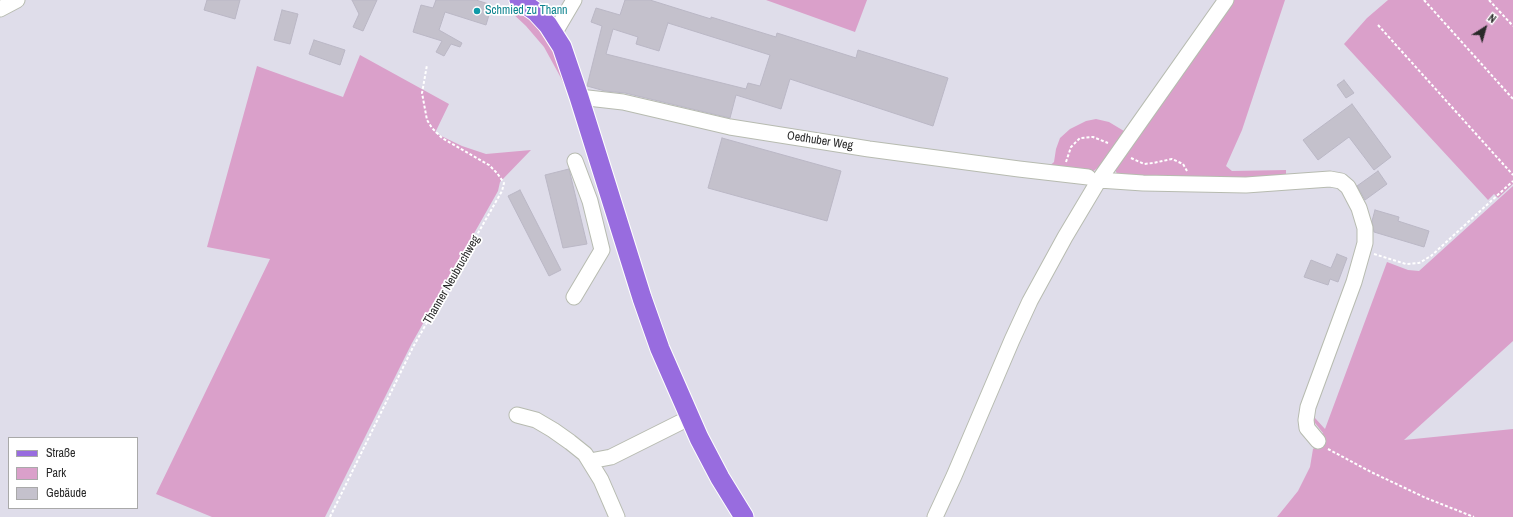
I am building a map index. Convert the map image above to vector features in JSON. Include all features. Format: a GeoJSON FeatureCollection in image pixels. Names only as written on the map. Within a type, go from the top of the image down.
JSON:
{"type":"FeatureCollection","features":[{"type":"Feature","properties":{"kind":"main road"},"geometry":{"type":"LineString","coordinates":[[528,2],[554,34],[562,47],[660,349],[689,418],[720,478],[744,517]]}},
{"type":"Feature","properties":{"kind":"street"},"geometry":{"type":"LineString","coordinates":[[0,9],[16,0]]}},
{"type":"Feature","properties":{"kind":"street"},"geometry":{"type":"LineString","coordinates":[[554,34],[574,0]]}},
{"type":"Feature","properties":{"kind":"street"},"geometry":{"type":"LineString","coordinates":[[935,517],[1030,301],[1065,237],[1094,178],[1226,0]]}},
{"type":"Feature","properties":{"kind":"street","name":"Oedhuber Weg"},"geometry":{"type":"LineString","coordinates":[[579,97],[623,102],[737,128],[869,149],[1094,178],[1143,183],[1188,184],[1246,184],[1323,179],[1336,179],[1341,181],[1348,187],[1359,208],[1365,228],[1365,243],[1352,289],[1308,407],[1306,420],[1307,428],[1318,441]]}},
{"type":"Feature","properties":{"kind":"street"},"geometry":{"type":"LineString","coordinates":[[574,296],[602,250],[590,201],[575,161]]}},
{"type":"Feature","properties":{"kind":"street"},"geometry":{"type":"LineString","coordinates":[[590,201],[609,195]]}},
{"type":"Feature","properties":{"kind":"street"},"geometry":{"type":"LineString","coordinates":[[517,414],[536,420],[553,430],[585,454],[601,480],[617,517]]}},
{"type":"Feature","properties":{"kind":"street"},"geometry":{"type":"LineString","coordinates":[[590,461],[611,457],[689,418]]}},
{"type":"Feature","properties":{"kind":"path"},"geometry":{"type":"LineString","coordinates":[[1424,0],[1513,99]]}},
{"type":"Feature","properties":{"kind":"path"},"geometry":{"type":"LineString","coordinates":[[1489,0],[1513,26]]}},
{"type":"Feature","properties":{"kind":"path"},"geometry":{"type":"LineString","coordinates":[[1378,25],[1513,175]]}},
{"type":"Feature","properties":{"kind":"path","name":"Thanner Neubruchweg"},"geometry":{"type":"LineString","coordinates":[[330,517],[413,347],[498,198],[504,183],[489,165],[442,138],[432,128],[427,120],[422,93],[427,65]]}},
{"type":"Feature","properties":{"kind":"path"},"geometry":{"type":"LineString","coordinates":[[1063,174],[1071,146],[1080,138],[1093,137],[1108,143]]}},
{"type":"Feature","properties":{"kind":"path"},"geometry":{"type":"LineString","coordinates":[[1131,158],[1144,164],[1153,164],[1172,159],[1178,160],[1187,169],[1189,176],[1188,184]]}},
{"type":"Feature","properties":{"kind":"path"},"geometry":{"type":"LineString","coordinates":[[1364,250],[1406,264],[1419,263],[1432,256],[1513,181]]}},
{"type":"Feature","properties":{"kind":"path"},"geometry":{"type":"LineString","coordinates":[[1318,441],[1371,472],[1426,498],[1474,517]]}},
{"type":"Feature","properties":{"kind":"green space"},"geometry":{"type":"Polygon","coordinates":[[[766,0],[867,0],[855,32],[766,0]]]}},
{"type":"Feature","properties":{"kind":"green space"},"geometry":{"type":"Polygon","coordinates":[[[1232,0],[1285,0],[1242,130],[1226,166],[1232,171],[1286,170],[1286,179],[1120,177],[1116,172],[1116,166],[1232,0]]]}},
{"type":"Feature","properties":{"kind":"green space"},"geometry":{"type":"Polygon","coordinates":[[[1388,0],[1513,0],[1513,184],[1498,198],[1494,194],[1488,200],[1344,44],[1367,18],[1388,0]]]}},
{"type":"Feature","properties":{"kind":"green space"},"geometry":{"type":"Polygon","coordinates":[[[510,11],[515,11],[530,19],[538,26],[553,46],[578,117],[561,78],[544,47],[526,26],[510,11]]]}},
{"type":"Feature","properties":{"kind":"green space"},"geometry":{"type":"Polygon","coordinates":[[[360,55],[449,104],[435,133],[462,146],[486,154],[531,150],[500,182],[498,191],[412,343],[325,517],[212,517],[156,494],[270,259],[207,247],[257,66],[343,97],[360,55]]]}},
{"type":"Feature","properties":{"kind":"green space"},"geometry":{"type":"Polygon","coordinates":[[[1096,119],[1109,122],[1124,131],[1100,166],[1091,173],[1045,170],[1054,162],[1056,149],[1060,138],[1070,129],[1086,121],[1096,119]]]}},
{"type":"Feature","properties":{"kind":"green space"},"geometry":{"type":"Polygon","coordinates":[[[1513,186],[1513,341],[1404,440],[1513,429],[1513,517],[1277,517],[1298,491],[1310,467],[1313,449],[1323,441],[1318,437],[1323,433],[1315,423],[1311,426],[1312,405],[1315,418],[1325,429],[1387,262],[1408,270],[1419,271],[1513,186]]]}},
{"type":"Feature","properties":{"kind":"building"},"geometry":{"type":"Polygon","coordinates":[[[207,0],[240,0],[235,19],[204,10],[207,0]]]}},
{"type":"Feature","properties":{"kind":"building"},"geometry":{"type":"Polygon","coordinates":[[[352,0],[377,0],[363,31],[353,27],[359,14],[352,0]]]}},
{"type":"Feature","properties":{"kind":"building"},"geometry":{"type":"Polygon","coordinates":[[[436,0],[476,0],[492,5],[486,25],[445,12],[439,30],[462,43],[460,47],[451,44],[444,56],[436,52],[442,41],[413,32],[421,5],[433,8],[436,0]]]}},
{"type":"Feature","properties":{"kind":"building"},"geometry":{"type":"Polygon","coordinates":[[[625,0],[650,0],[776,37],[777,33],[856,58],[858,50],[948,78],[933,126],[790,79],[781,109],[736,95],[730,118],[625,93],[605,91],[587,86],[602,26],[591,22],[596,8],[620,15],[625,0]],[[668,23],[659,51],[636,44],[638,37],[613,29],[606,54],[746,89],[748,83],[760,86],[770,55],[668,23]]]}},
{"type":"Feature","properties":{"kind":"building"},"geometry":{"type":"Polygon","coordinates":[[[282,10],[298,14],[290,44],[274,40],[282,10]]]}},
{"type":"Feature","properties":{"kind":"building"},"geometry":{"type":"Polygon","coordinates":[[[314,40],[345,50],[340,65],[309,54],[314,40]]]}},
{"type":"Feature","properties":{"kind":"building"},"geometry":{"type":"Polygon","coordinates":[[[1344,80],[1354,93],[1346,98],[1337,85],[1344,80]]]}},
{"type":"Feature","properties":{"kind":"building"},"geometry":{"type":"Polygon","coordinates":[[[1352,104],[1391,157],[1374,170],[1349,137],[1318,160],[1303,140],[1352,104]]]}},
{"type":"Feature","properties":{"kind":"building"},"geometry":{"type":"Polygon","coordinates":[[[722,138],[841,171],[827,221],[708,188],[722,138]]]}},
{"type":"Feature","properties":{"kind":"building"},"geometry":{"type":"Polygon","coordinates":[[[569,169],[587,244],[563,248],[545,175],[569,169]]]}},
{"type":"Feature","properties":{"kind":"building"},"geometry":{"type":"Polygon","coordinates":[[[1378,171],[1387,184],[1365,200],[1357,186],[1378,171]]]}},
{"type":"Feature","properties":{"kind":"building"},"geometry":{"type":"Polygon","coordinates":[[[520,190],[561,270],[549,276],[508,196],[520,190]]]}},
{"type":"Feature","properties":{"kind":"building"},"geometry":{"type":"Polygon","coordinates":[[[1375,210],[1399,217],[1398,221],[1429,231],[1424,247],[1374,232],[1372,221],[1375,210]]]}},
{"type":"Feature","properties":{"kind":"building"},"geometry":{"type":"Polygon","coordinates":[[[1337,254],[1347,258],[1338,282],[1330,279],[1328,285],[1304,277],[1311,260],[1331,268],[1337,254]]]}},
{"type":"Feature","properties":{"kind":"place","name":"Schmied zu Thann"},"geometry":{"type":"Point","coordinates":[477,11]}}]}
